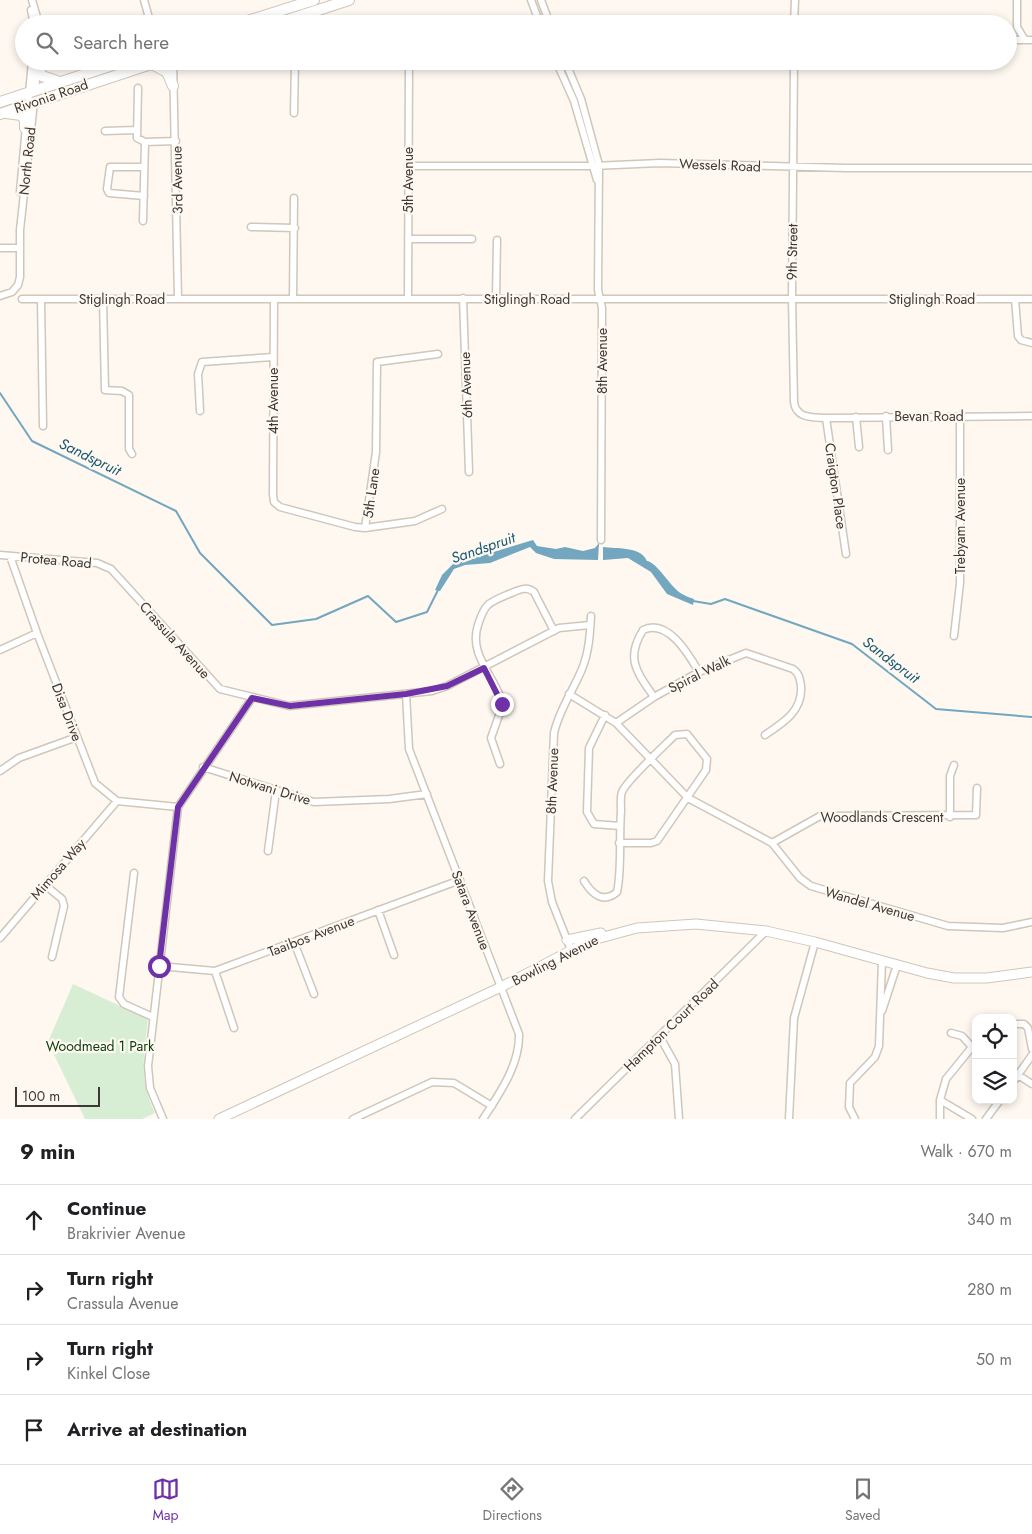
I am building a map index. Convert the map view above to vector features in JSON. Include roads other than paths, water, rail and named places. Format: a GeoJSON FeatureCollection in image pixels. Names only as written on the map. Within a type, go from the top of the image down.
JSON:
{"type":"FeatureCollection","features":[{"type":"Feature","properties":{"kind":"main road"},"geometry":{"type":"LineString","coordinates":[[266,15],[314,0]]}},
{"type":"Feature","properties":{"kind":"main road"},"geometry":{"type":"LineString","coordinates":[[303,15],[349,0]]}},
{"type":"Feature","properties":{"kind":"main road"},"geometry":{"type":"LineString","coordinates":[[39,70],[42,76],[50,81],[59,82]]}},
{"type":"Feature","properties":{"kind":"main road","name":"Rivonia Road"},"geometry":{"type":"LineString","coordinates":[[0,102],[95,70]]}},
{"type":"Feature","properties":{"kind":"main road","name":"Rivonia Road"},"geometry":{"type":"LineString","coordinates":[[2,113],[135,70]]}},
{"type":"Feature","properties":{"kind":"main road"},"geometry":{"type":"LineString","coordinates":[[165,70],[168,72],[173,86]]}},
{"type":"Feature","properties":{"kind":"main road"},"geometry":{"type":"LineString","coordinates":[[2,113],[21,115],[25,120],[25,128]]}},
{"type":"Feature","properties":{"kind":"main road","name":"Bowling Avenue"},"geometry":{"type":"LineString","coordinates":[[219,1119],[501,987],[571,950],[612,933],[652,926],[696,924],[766,931],[954,978],[987,978],[1032,972]]}},
{"type":"Feature","properties":{"kind":"main road"},"geometry":{"type":"LineString","coordinates":[[567,940],[594,933],[612,933]]}},
{"type":"Feature","properties":{"kind":"street"},"geometry":{"type":"LineString","coordinates":[[28,0],[32,15]]}},
{"type":"Feature","properties":{"kind":"street"},"geometry":{"type":"LineString","coordinates":[[32,0],[36,15]]}},
{"type":"Feature","properties":{"kind":"street"},"geometry":{"type":"LineString","coordinates":[[144,0],[148,15]]}},
{"type":"Feature","properties":{"kind":"street"},"geometry":{"type":"LineString","coordinates":[[531,0],[537,15]]}},
{"type":"Feature","properties":{"kind":"street"},"geometry":{"type":"LineString","coordinates":[[541,0],[547,15]]}},
{"type":"Feature","properties":{"kind":"street"},"geometry":{"type":"LineString","coordinates":[[794,0],[794,15]]}},
{"type":"Feature","properties":{"kind":"street"},"geometry":{"type":"LineString","coordinates":[[1016,15],[1017,0]]}},
{"type":"Feature","properties":{"kind":"street"},"geometry":{"type":"LineString","coordinates":[[1017,28],[1028,40]]}},
{"type":"Feature","properties":{"kind":"street","name":"North Road"},"geometry":{"type":"LineString","coordinates":[[0,296],[12,292],[18,285],[20,277],[20,230],[34,70]]}},
{"type":"Feature","properties":{"kind":"street","name":"3rd Avenue"},"geometry":{"type":"LineString","coordinates":[[173,70],[178,300]]}},
{"type":"Feature","properties":{"kind":"street"},"geometry":{"type":"LineString","coordinates":[[294,113],[295,70]]}},
{"type":"Feature","properties":{"kind":"street","name":"5th Avenue"},"geometry":{"type":"LineString","coordinates":[[408,299],[409,70]]}},
{"type":"Feature","properties":{"kind":"street"},"geometry":{"type":"LineString","coordinates":[[561,70],[577,100]]}},
{"type":"Feature","properties":{"kind":"street"},"geometry":{"type":"LineString","coordinates":[[568,70],[577,100]]}},
{"type":"Feature","properties":{"kind":"street","name":"9th Street"},"geometry":{"type":"LineString","coordinates":[[794,70],[792,298],[794,407],[802,415],[826,418]]}},
{"type":"Feature","properties":{"kind":"street"},"geometry":{"type":"LineString","coordinates":[[138,88],[137,138],[145,142],[176,142]]}},
{"type":"Feature","properties":{"kind":"street","name":"8th Avenue"},"geometry":{"type":"LineString","coordinates":[[577,100],[596,165],[598,183],[600,298],[602,308],[602,540]]}},
{"type":"Feature","properties":{"kind":"street","name":"North Road"},"geometry":{"type":"LineString","coordinates":[[20,230],[18,219],[25,128],[31,104]]}},
{"type":"Feature","properties":{"kind":"street"},"geometry":{"type":"LineString","coordinates":[[105,131],[136,130]]}},
{"type":"Feature","properties":{"kind":"street"},"geometry":{"type":"LineString","coordinates":[[143,222],[145,142]]}},
{"type":"Feature","properties":{"kind":"street","name":"Wessels Road"},"geometry":{"type":"LineString","coordinates":[[408,166],[660,163],[794,168],[1032,168]]}},
{"type":"Feature","properties":{"kind":"street"},"geometry":{"type":"LineString","coordinates":[[144,167],[110,167],[107,189],[109,194],[114,196],[144,196]]}},
{"type":"Feature","properties":{"kind":"street"},"geometry":{"type":"LineString","coordinates":[[293,299],[294,198]]}},
{"type":"Feature","properties":{"kind":"street"},"geometry":{"type":"LineString","coordinates":[[251,227],[295,228]]}},
{"type":"Feature","properties":{"kind":"street"},"geometry":{"type":"LineString","coordinates":[[408,239],[472,240]]}},
{"type":"Feature","properties":{"kind":"street"},"geometry":{"type":"LineString","coordinates":[[496,298],[497,240]]}},
{"type":"Feature","properties":{"kind":"street"},"geometry":{"type":"LineString","coordinates":[[0,248],[20,248]]}},
{"type":"Feature","properties":{"kind":"street","name":"6th Avenue"},"geometry":{"type":"LineString","coordinates":[[463,298],[468,472]]}},
{"type":"Feature","properties":{"kind":"street","name":"Stiglingh Road"},"geometry":{"type":"LineString","coordinates":[[22,299],[1032,299]]}},
{"type":"Feature","properties":{"kind":"street"},"geometry":{"type":"LineString","coordinates":[[41,299],[43,426]]}},
{"type":"Feature","properties":{"kind":"street"},"geometry":{"type":"LineString","coordinates":[[1016,299],[1018,336],[1021,340],[1032,343]]}},
{"type":"Feature","properties":{"kind":"street"},"geometry":{"type":"LineString","coordinates":[[103,300],[105,390],[122,391],[129,395],[129,449],[132,454]]}},
{"type":"Feature","properties":{"kind":"street","name":"4th Avenue"},"geometry":{"type":"LineString","coordinates":[[274,300],[274,502]]}},
{"type":"Feature","properties":{"kind":"street","name":"5th Lane"},"geometry":{"type":"LineString","coordinates":[[274,502],[280,507],[355,527],[366,528],[376,452],[377,362],[438,354]]}},
{"type":"Feature","properties":{"kind":"street"},"geometry":{"type":"LineString","coordinates":[[200,411],[198,374],[202,362],[273,357]]}},
{"type":"Feature","properties":{"kind":"street"},"geometry":{"type":"LineString","coordinates":[[886,416],[888,450]]}},
{"type":"Feature","properties":{"kind":"street","name":"Trebyam Avenue"},"geometry":{"type":"LineString","coordinates":[[954,636],[960,583],[960,416]]}},
{"type":"Feature","properties":{"kind":"street","name":"Bevan Road"},"geometry":{"type":"LineString","coordinates":[[826,418],[1032,416]]}},
{"type":"Feature","properties":{"kind":"street"},"geometry":{"type":"LineString","coordinates":[[856,417],[859,447]]}},
{"type":"Feature","properties":{"kind":"street","name":"Craigton Place"},"geometry":{"type":"LineString","coordinates":[[826,418],[846,554]]}},
{"type":"Feature","properties":{"kind":"street"},"geometry":{"type":"LineString","coordinates":[[366,528],[415,520],[442,509]]}},
{"type":"Feature","properties":{"kind":"street","name":"Protea Road"},"geometry":{"type":"LineString","coordinates":[[0,555],[97,563],[112,569]]}},
{"type":"Feature","properties":{"kind":"street","name":"Disa Drive"},"geometry":{"type":"LineString","coordinates":[[10,556],[37,634],[93,780],[103,792],[117,801]]}},
{"type":"Feature","properties":{"kind":"street","name":"Crassula Avenue"},"geometry":{"type":"LineString","coordinates":[[112,569],[216,686],[252,698],[290,706],[406,694],[447,686],[554,631],[574,625],[590,625]]}},
{"type":"Feature","properties":{"kind":"street"},"geometry":{"type":"LineString","coordinates":[[500,764],[491,738],[502,704],[484,668],[474,638],[482,610],[490,602],[523,589],[532,590],[554,631]]}},
{"type":"Feature","properties":{"kind":"street","name":"8th Avenue"},"geometry":{"type":"LineString","coordinates":[[571,950],[550,891],[548,868],[554,733],[584,662],[588,648],[591,616]]}},
{"type":"Feature","properties":{"kind":"street"},"geometry":{"type":"LineString","coordinates":[[654,696],[634,666],[634,655],[643,630],[650,628],[668,634],[686,649],[700,672]]}},
{"type":"Feature","properties":{"kind":"street"},"geometry":{"type":"LineString","coordinates":[[0,650],[37,634]]}},
{"type":"Feature","properties":{"kind":"street","name":"Spiral Walk"},"geometry":{"type":"LineString","coordinates":[[616,723],[654,696],[700,672],[746,653],[796,671],[801,689],[798,704],[790,718],[765,735]]}},
{"type":"Feature","properties":{"kind":"street","name":"Satara Avenue"},"geometry":{"type":"LineString","coordinates":[[406,694],[410,750],[517,1026],[519,1040],[516,1057],[505,1084],[483,1119]]}},
{"type":"Feature","properties":{"kind":"street","name":"Wandel Avenue"},"geometry":{"type":"LineString","coordinates":[[569,694],[616,723],[688,798],[772,843],[800,878],[820,890],[873,903],[948,926],[1003,928],[1032,922]]}},
{"type":"Feature","properties":{"kind":"street"},"geometry":{"type":"LineString","coordinates":[[163,1119],[148,1081],[153,1017],[178,807],[252,698]]}},
{"type":"Feature","properties":{"kind":"street"},"geometry":{"type":"LineString","coordinates":[[605,716],[589,748],[587,812],[594,824],[620,826]]}},
{"type":"Feature","properties":{"kind":"street"},"geometry":{"type":"LineString","coordinates":[[584,881],[591,892],[599,897],[615,894],[618,888],[619,843],[623,791],[674,735],[687,734],[708,762],[706,770],[657,841],[651,843],[619,843]]}},
{"type":"Feature","properties":{"kind":"street"},"geometry":{"type":"LineString","coordinates":[[0,771],[19,758],[77,737]]}},
{"type":"Feature","properties":{"kind":"street"},"geometry":{"type":"LineString","coordinates":[[950,817],[950,776],[954,765]]}},
{"type":"Feature","properties":{"kind":"street","name":"Notwani Drive"},"geometry":{"type":"LineString","coordinates":[[204,767],[306,800],[326,803],[427,794]]}},
{"type":"Feature","properties":{"kind":"street","name":"Woodlands Crescent"},"geometry":{"type":"LineString","coordinates":[[772,843],[820,816],[969,817],[977,814],[977,788]]}},
{"type":"Feature","properties":{"kind":"street"},"geometry":{"type":"LineString","coordinates":[[268,851],[276,790]]}},
{"type":"Feature","properties":{"kind":"street"},"geometry":{"type":"LineString","coordinates":[[117,801],[178,807]]}},
{"type":"Feature","properties":{"kind":"street","name":"Mimosa Way"},"geometry":{"type":"LineString","coordinates":[[0,938],[117,801]]}},
{"type":"Feature","properties":{"kind":"street"},"geometry":{"type":"LineString","coordinates":[[134,873],[119,997],[124,1004],[153,1017]]}},
{"type":"Feature","properties":{"kind":"street","name":"Taaibos Avenue"},"geometry":{"type":"LineString","coordinates":[[159,966],[215,971],[460,880]]}},
{"type":"Feature","properties":{"kind":"street"},"geometry":{"type":"LineString","coordinates":[[45,884],[58,894],[64,906],[52,957]]}},
{"type":"Feature","properties":{"kind":"street"},"geometry":{"type":"LineString","coordinates":[[378,910],[394,955]]}},
{"type":"Feature","properties":{"kind":"street","name":"Hampton Court Road"},"geometry":{"type":"LineString","coordinates":[[575,1119],[766,931]]}},
{"type":"Feature","properties":{"kind":"street"},"geometry":{"type":"LineString","coordinates":[[294,942],[314,994]]}},
{"type":"Feature","properties":{"kind":"street"},"geometry":{"type":"LineString","coordinates":[[789,1119],[794,1018],[815,942]]}},
{"type":"Feature","properties":{"kind":"street"},"geometry":{"type":"LineString","coordinates":[[855,1119],[849,1107],[850,1083],[877,1053],[882,1013],[882,961]]}},
{"type":"Feature","properties":{"kind":"street"},"geometry":{"type":"LineString","coordinates":[[882,1013],[898,965]]}},
{"type":"Feature","properties":{"kind":"street"},"geometry":{"type":"LineString","coordinates":[[215,971],[234,1028]]}},
{"type":"Feature","properties":{"kind":"street"},"geometry":{"type":"LineString","coordinates":[[1017,1024],[1024,1024],[1028,1028],[1032,1049]]}},
{"type":"Feature","properties":{"kind":"street"},"geometry":{"type":"LineString","coordinates":[[951,1033],[962,1036],[972,1046]]}},
{"type":"Feature","properties":{"kind":"street"},"geometry":{"type":"LineString","coordinates":[[660,1037],[675,1064],[679,1119]]}},
{"type":"Feature","properties":{"kind":"street"},"geometry":{"type":"LineString","coordinates":[[940,1119],[940,1100],[946,1079],[972,1050]]}},
{"type":"Feature","properties":{"kind":"street"},"geometry":{"type":"LineString","coordinates":[[1032,1055],[1018,1075],[1032,1084]]}},
{"type":"Feature","properties":{"kind":"street"},"geometry":{"type":"LineString","coordinates":[[353,1119],[432,1082],[454,1083],[492,1106]]}},
{"type":"Feature","properties":{"kind":"street"},"geometry":{"type":"LineString","coordinates":[[940,1100],[972,1119]]}},
{"type":"Feature","properties":{"kind":"street"},"geometry":{"type":"LineString","coordinates":[[986,1119],[997,1104]]}},
{"type":"Feature","properties":{"kind":"water"},"geometry":{"type":"Polygon","coordinates":[[[533,540],[537,546],[556,549],[565,547],[583,551],[595,548],[599,543],[598,560],[554,559],[536,553],[530,547],[490,563],[465,565],[454,569],[440,591],[435,590],[442,575],[453,564],[533,540]]]}},
{"type":"Feature","properties":{"kind":"water"},"geometry":{"type":"Polygon","coordinates":[[[603,547],[628,549],[644,556],[678,591],[694,599],[693,605],[667,594],[651,572],[628,558],[603,560],[603,547]]]}},
{"type":"Feature","properties":{"kind":"waterway","name":"Sandspruit"},"geometry":{"type":"LineString","coordinates":[[0,393],[32,441],[176,511],[200,553],[272,625],[316,619],[368,596],[396,622],[427,612],[438,590]]}},
{"type":"Feature","properties":{"kind":"waterway","name":"Sandspruit"},"geometry":{"type":"LineString","coordinates":[[693,601],[711,604],[725,599],[852,644],[936,709],[1032,717]]}},
{"type":"Feature","properties":{"kind":"park label","name":"Woodmead 1 Park"},"geometry":{"type":"Point","coordinates":[100,1046]}}]}
